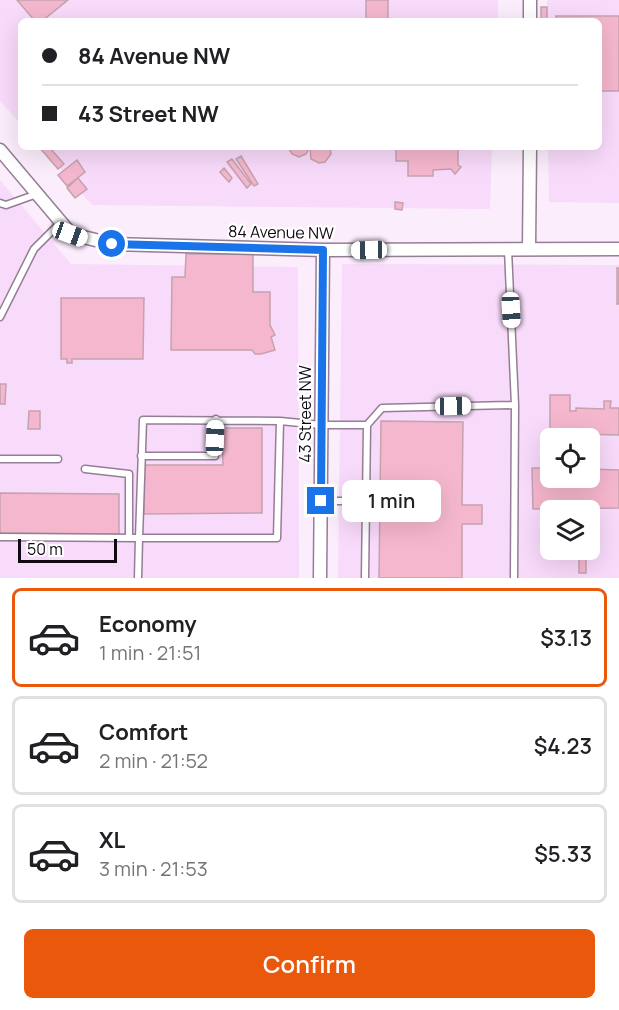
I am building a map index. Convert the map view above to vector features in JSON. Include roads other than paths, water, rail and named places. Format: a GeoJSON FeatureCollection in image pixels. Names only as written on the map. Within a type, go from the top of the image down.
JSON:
{"type":"FeatureCollection","features":[{"type":"Feature","properties":{"kind":"street"},"geometry":{"type":"LineString","coordinates":[[530,0],[530,18]]}},
{"type":"Feature","properties":{"kind":"street"},"geometry":{"type":"LineString","coordinates":[[0,150],[61,222]]}},
{"type":"Feature","properties":{"kind":"street"},"geometry":{"type":"LineString","coordinates":[[529,248],[530,150]]}},
{"type":"Feature","properties":{"kind":"street","name":"84 Avenue NW"},"geometry":{"type":"LineString","coordinates":[[61,222],[70,234],[87,240],[112,244],[323,250],[619,249]]}},
{"type":"Feature","properties":{"kind":"street","name":"43 Street NW"},"geometry":{"type":"LineString","coordinates":[[320,578],[323,250]]}},
{"type":"Feature","properties":{"kind":"lane"},"geometry":{"type":"LineString","coordinates":[[0,203],[6,204],[37,194]]}},
{"type":"Feature","properties":{"kind":"lane"},"geometry":{"type":"LineString","coordinates":[[0,317],[34,249],[61,222]]}},
{"type":"Feature","properties":{"kind":"lane"},"geometry":{"type":"LineString","coordinates":[[508,248],[515,405],[514,578]]}},
{"type":"Feature","properties":{"kind":"lane"},"geometry":{"type":"LineString","coordinates":[[365,578],[367,425],[382,408],[515,405]]}},
{"type":"Feature","properties":{"kind":"lane"},"geometry":{"type":"LineString","coordinates":[[138,578],[143,420],[216,419],[321,425],[367,425]]}},
{"type":"Feature","properties":{"kind":"lane"},"geometry":{"type":"LineString","coordinates":[[141,456],[215,456],[216,419]]}},
{"type":"Feature","properties":{"kind":"lane"},"geometry":{"type":"LineString","coordinates":[[0,537],[277,538],[280,421]]}},
{"type":"Feature","properties":{"kind":"lane"},"geometry":{"type":"LineString","coordinates":[[0,459],[58,459]]}},
{"type":"Feature","properties":{"kind":"lane"},"geometry":{"type":"LineString","coordinates":[[85,470],[129,474],[129,537]]}},
{"type":"Feature","properties":{"kind":"lane"},"geometry":{"type":"LineString","coordinates":[[321,501],[366,501]]}}]}
